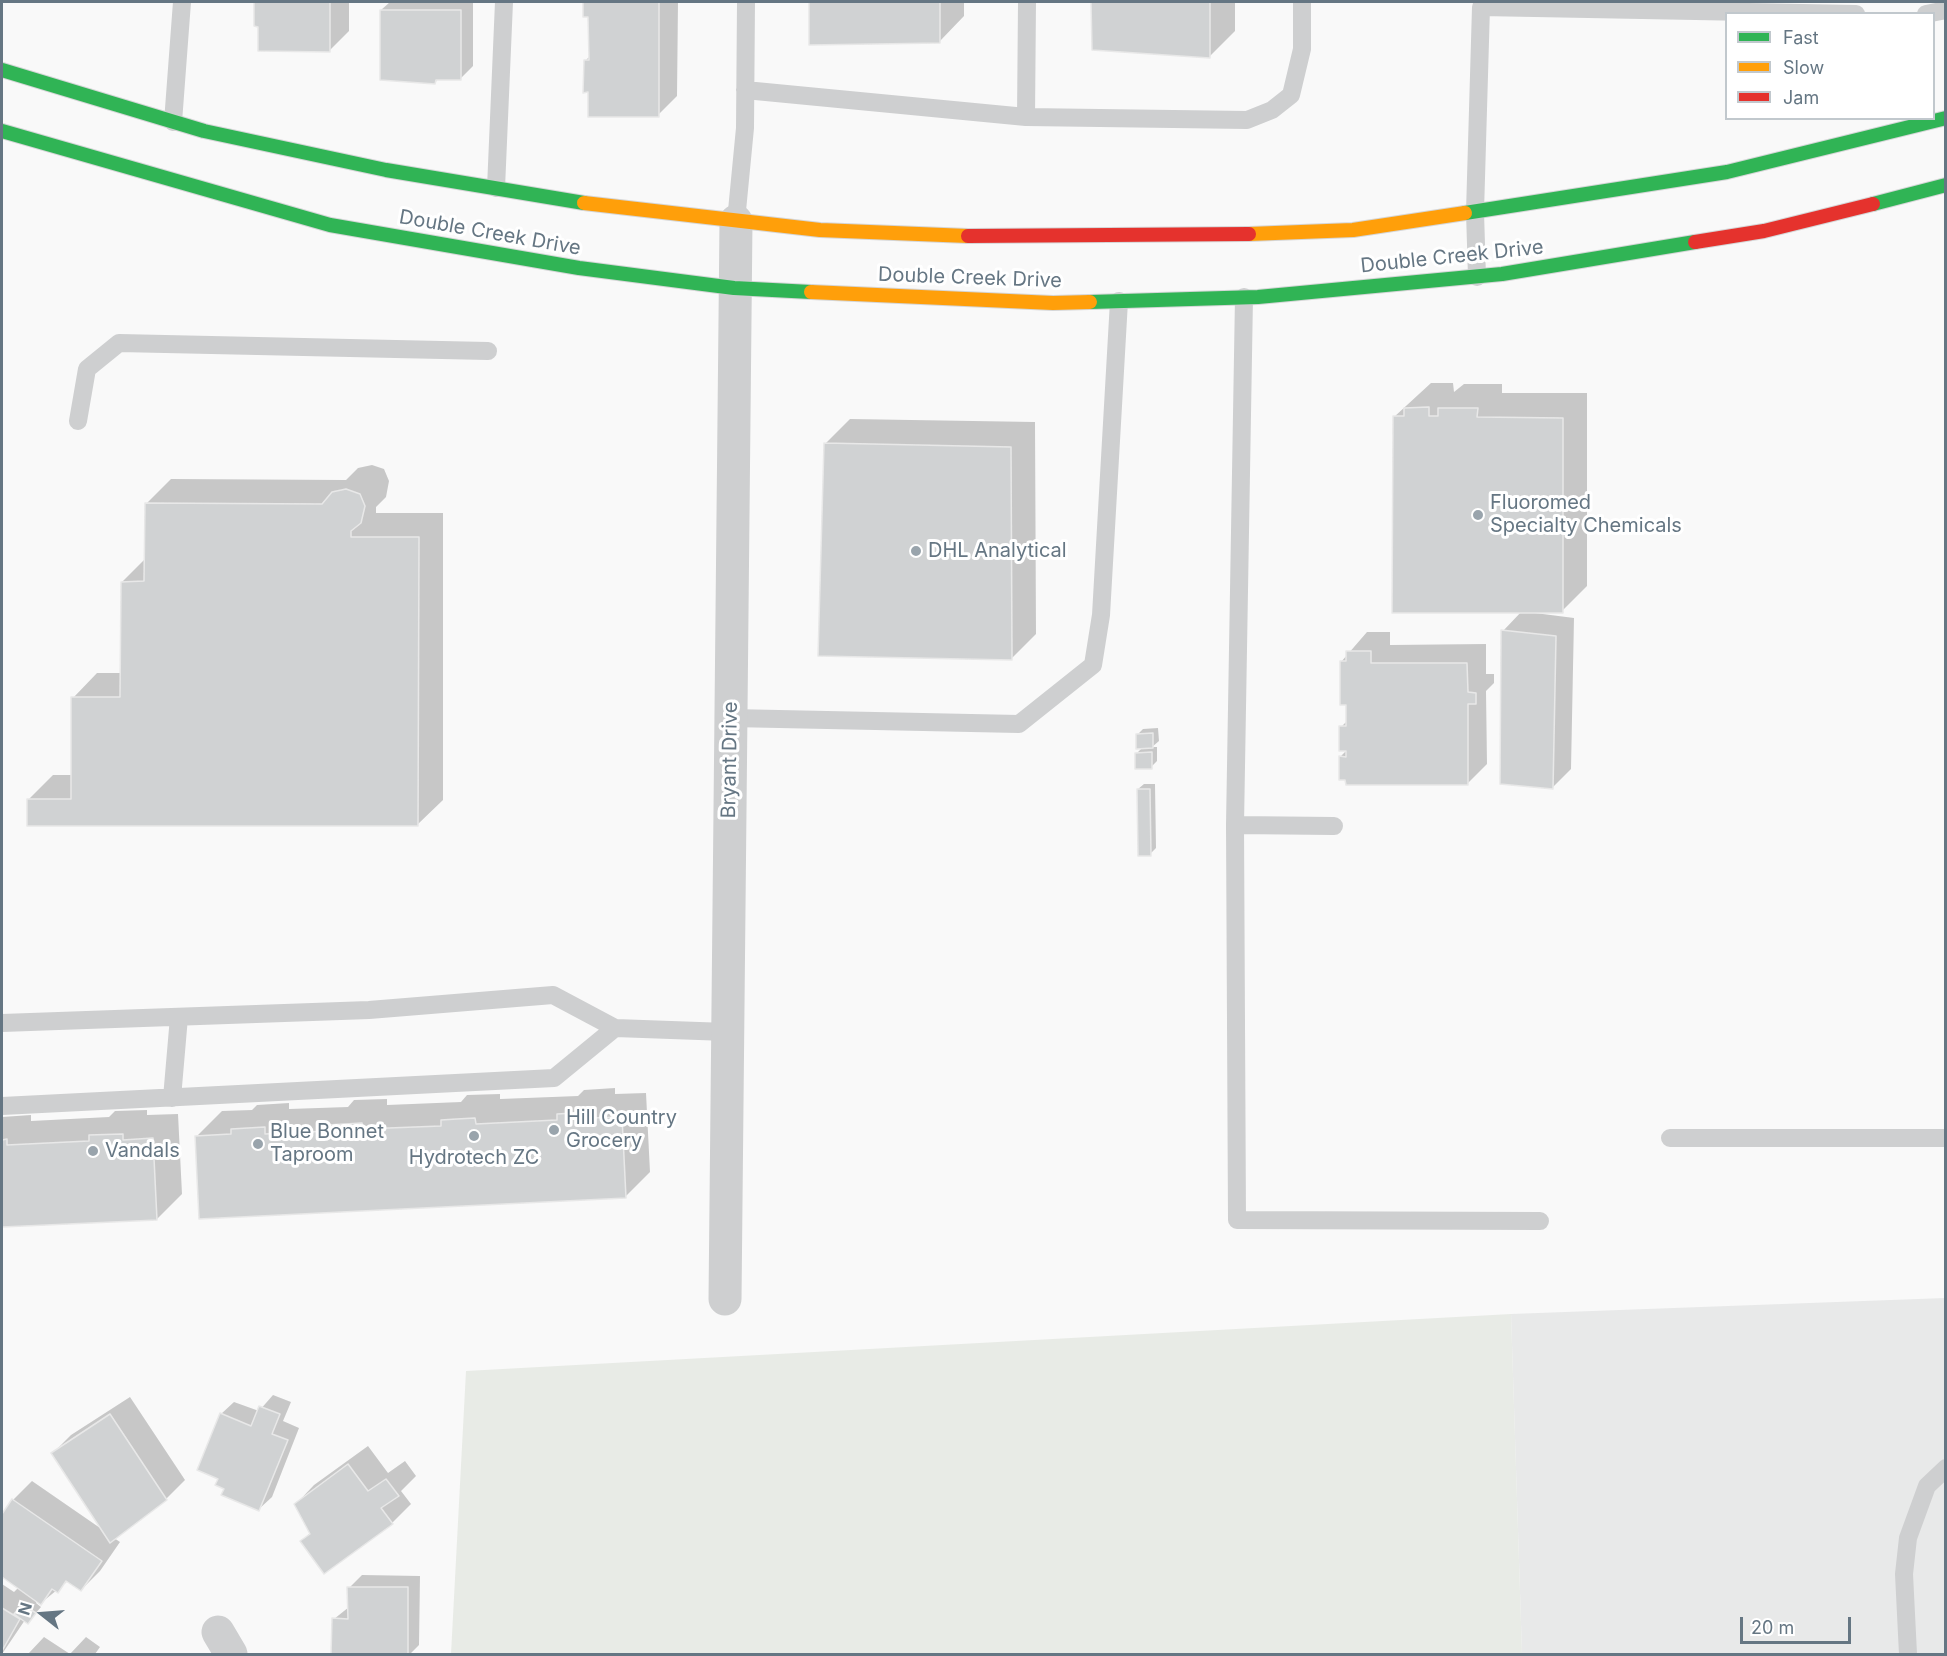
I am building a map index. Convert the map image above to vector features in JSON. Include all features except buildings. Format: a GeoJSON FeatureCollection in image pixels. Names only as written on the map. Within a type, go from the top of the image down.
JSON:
{"type":"FeatureCollection","features":[{"type":"Feature","properties":{"kind":"street","name":"Double Creek Drive"},"geometry":{"type":"LineString","coordinates":[[2,70],[173,122],[386,170],[584,203],[736,221],[820,230],[996,237],[1199,237],[1353,230],[1727,172],[1919,120]]}},
{"type":"Feature","properties":{"kind":"street","name":"Double Creek Drive"},"geometry":{"type":"LineString","coordinates":[[2,131],[330,225],[579,268],[734,288],[1053,303],[1244,297],[1476,277],[1764,231],[1946,186]]}},
{"type":"Feature","properties":{"kind":"street","name":"Bryant Drive"},"geometry":{"type":"LineString","coordinates":[[725,1299],[736,221]]}},
{"type":"Feature","properties":{"kind":"lane"},"geometry":{"type":"LineString","coordinates":[[173,122],[182,2]]}},
{"type":"Feature","properties":{"kind":"lane"},"geometry":{"type":"LineString","coordinates":[[496,188],[504,2]]}},
{"type":"Feature","properties":{"kind":"lane"},"geometry":{"type":"LineString","coordinates":[[736,221],[745,128],[746,2]]}},
{"type":"Feature","properties":{"kind":"lane"},"geometry":{"type":"LineString","coordinates":[[1026,117],[1027,2]]}},
{"type":"Feature","properties":{"kind":"lane"},"geometry":{"type":"LineString","coordinates":[[745,90],[1026,117],[1247,120],[1272,110],[1291,95],[1298,74],[1302,50],[1302,2]]}},
{"type":"Feature","properties":{"kind":"lane"},"geometry":{"type":"LineString","coordinates":[[1476,277],[1475,212],[1481,4],[1782,12]]}},
{"type":"Feature","properties":{"kind":"lane"},"geometry":{"type":"LineString","coordinates":[[1244,297],[1235,825],[1237,1220],[1540,1221]]}},
{"type":"Feature","properties":{"kind":"lane"},"geometry":{"type":"LineString","coordinates":[[730,718],[1020,724],[1093,665],[1101,615],[1119,301]]}},
{"type":"Feature","properties":{"kind":"lane"},"geometry":{"type":"LineString","coordinates":[[78,421],[87,369],[119,343],[488,351]]}},
{"type":"Feature","properties":{"kind":"lane"},"geometry":{"type":"LineString","coordinates":[[1235,825],[1334,826]]}},
{"type":"Feature","properties":{"kind":"lane"},"geometry":{"type":"LineString","coordinates":[[2,1023],[369,1010],[553,995],[615,1028],[727,1032]]}},
{"type":"Feature","properties":{"kind":"lane"},"geometry":{"type":"LineString","coordinates":[[172,1098],[179,1017]]}},
{"type":"Feature","properties":{"kind":"lane"},"geometry":{"type":"LineString","coordinates":[[2,1106],[554,1078],[615,1028]]}},
{"type":"Feature","properties":{"kind":"lane"},"geometry":{"type":"LineString","coordinates":[[1670,1138],[1946,1138]]}},
{"type":"Feature","properties":{"kind":"lane"},"geometry":{"type":"LineString","coordinates":[[1908,1654],[1904,1574],[1908,1538],[1927,1486],[1946,1468]]}},
{"type":"Feature","properties":{"kind":"shaded area"},"geometry":{"type":"Polygon","coordinates":[[[1945,1298],[1945,1654],[1522,1654],[1511,1314],[1945,1298]]]}},
{"type":"Feature","properties":{"kind":"shaded area"},"geometry":{"type":"Polygon","coordinates":[[[1511,1314],[1522,1654],[451,1654],[466,1371],[1511,1314]]]}},
{"type":"Feature","properties":{"kind":"traffic: fast"},"geometry":{"type":"LineString","coordinates":[[2,70],[204,131],[386,170],[584,203]]}},
{"type":"Feature","properties":{"kind":"traffic: fast"},"geometry":{"type":"LineString","coordinates":[[1465,213],[1727,172],[1946,118]]}},
{"type":"Feature","properties":{"kind":"traffic: fast"},"geometry":{"type":"LineString","coordinates":[[2,131],[330,225],[579,268],[734,288],[811,292]]}},
{"type":"Feature","properties":{"kind":"traffic: fast"},"geometry":{"type":"LineString","coordinates":[[1873,204],[1946,185]]}},
{"type":"Feature","properties":{"kind":"traffic: fast"},"geometry":{"type":"LineString","coordinates":[[1090,302],[1258,297],[1502,274],[1695,242]]}},
{"type":"Feature","properties":{"kind":"traffic: slow"},"geometry":{"type":"LineString","coordinates":[[584,203],[820,230],[968,236]]}},
{"type":"Feature","properties":{"kind":"traffic: slow"},"geometry":{"type":"LineString","coordinates":[[1249,234],[1353,230],[1465,213]]}},
{"type":"Feature","properties":{"kind":"traffic: slow"},"geometry":{"type":"LineString","coordinates":[[811,292],[1053,303],[1090,302]]}},
{"type":"Feature","properties":{"kind":"traffic: jam"},"geometry":{"type":"LineString","coordinates":[[1695,242],[1764,231],[1873,204]]}},
{"type":"Feature","properties":{"kind":"traffic: jam"},"geometry":{"type":"LineString","coordinates":[[968,236],[1249,234]]}},
{"type":"Feature","properties":{"kind":"place","name":"Fluoromed Specialty Chemicals"},"geometry":{"type":"Point","coordinates":[1478,515]}},
{"type":"Feature","properties":{"kind":"place","name":"DHL Analytical"},"geometry":{"type":"Point","coordinates":[916,551]}},
{"type":"Feature","properties":{"kind":"place","name":"Hill Country Grocery"},"geometry":{"type":"Point","coordinates":[554,1130]}},
{"type":"Feature","properties":{"kind":"place","name":"Hydrotech ZC"},"geometry":{"type":"Point","coordinates":[474,1136]}},
{"type":"Feature","properties":{"kind":"place","name":"Blue Bonnet Taproom"},"geometry":{"type":"Point","coordinates":[258,1144]}},
{"type":"Feature","properties":{"kind":"place","name":"Vandals"},"geometry":{"type":"Point","coordinates":[93,1151]}}]}
